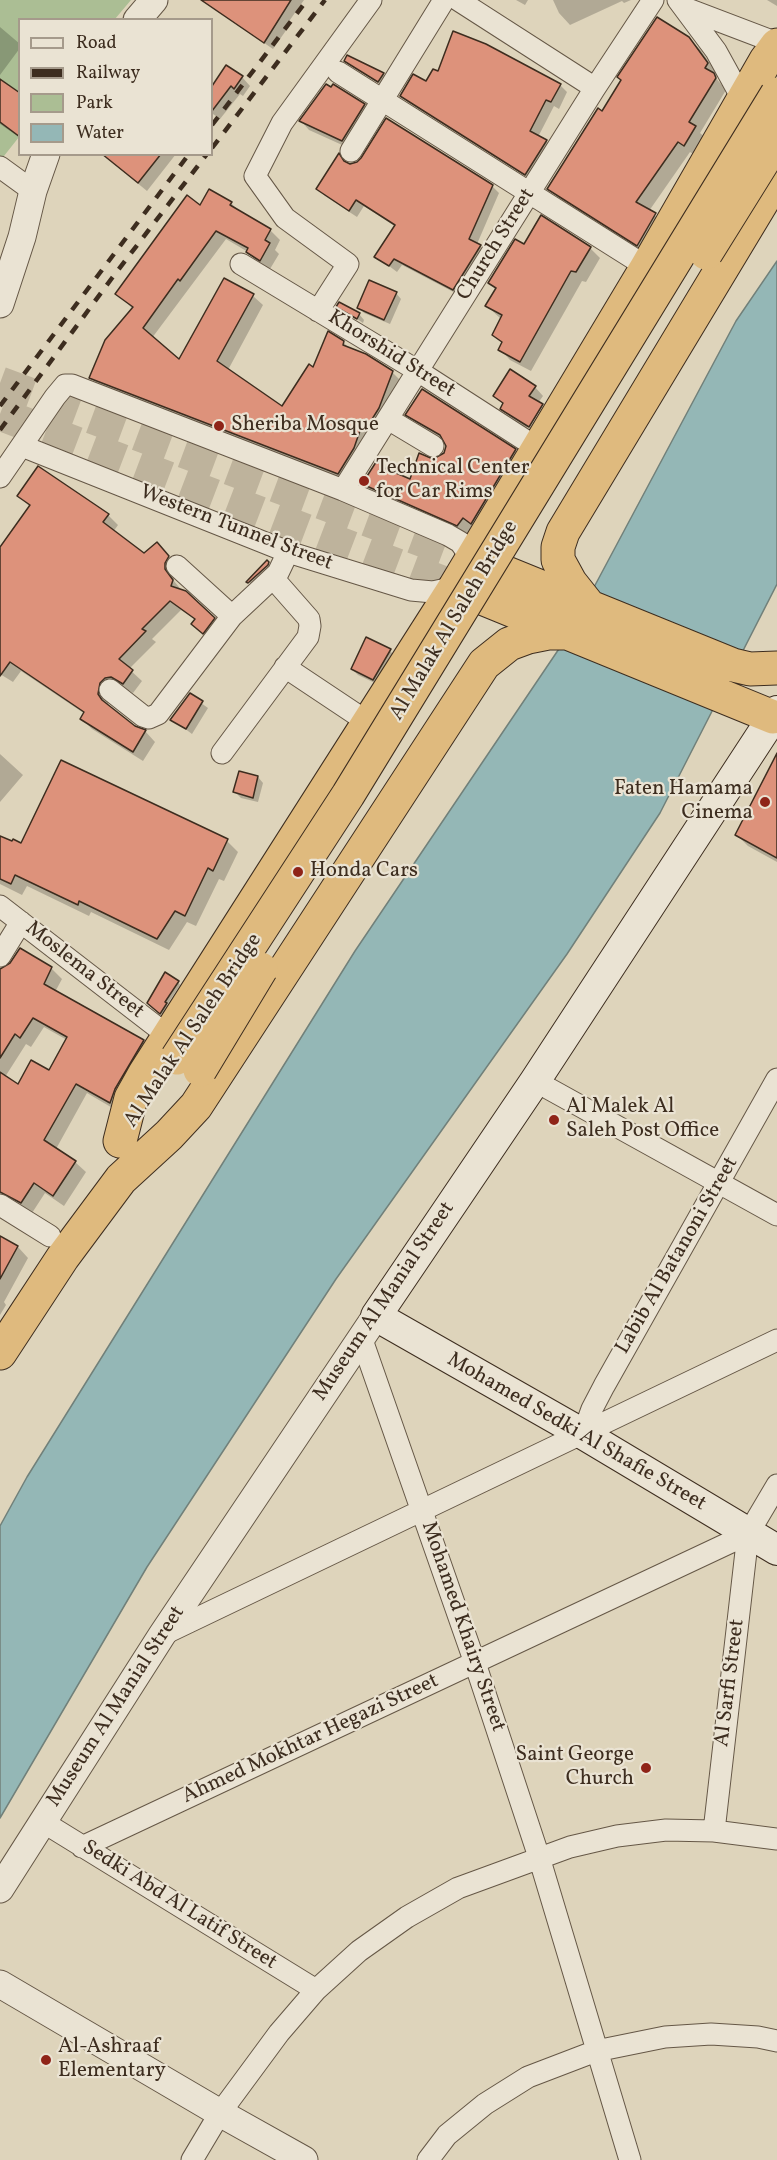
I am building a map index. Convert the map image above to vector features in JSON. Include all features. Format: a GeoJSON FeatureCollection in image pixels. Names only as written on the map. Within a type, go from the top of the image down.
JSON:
{"type":"FeatureCollection","features":[{"type":"Feature","properties":{"kind":"highway"},"geometry":{"type":"LineString","coordinates":[[0,1353],[63,1257],[125,1155],[124,1118],[131,1098],[167,1035],[455,587],[538,451],[742,100],[777,44]]}},
{"type":"Feature","properties":{"kind":"highway","name":"Al Malak Al Saleh Bridge"},"geometry":{"type":"LineString","coordinates":[[125,1155],[177,1058],[348,795],[777,94]]}},
{"type":"Feature","properties":{"kind":"highway","name":"Al Malak Al Saleh Bridge"},"geometry":{"type":"LineString","coordinates":[[125,1155],[200,1070],[777,139]]}},
{"type":"Feature","properties":{"kind":"highway"},"geometry":{"type":"LineString","coordinates":[[580,594],[558,560],[558,547],[563,532],[777,177]]}},
{"type":"Feature","properties":{"kind":"highway"},"geometry":{"type":"LineString","coordinates":[[538,451],[541,462],[557,480],[579,486],[591,484]]}},
{"type":"Feature","properties":{"kind":"highway"},"geometry":{"type":"LineString","coordinates":[[455,587],[527,630],[568,633],[754,707],[767,696],[769,684],[763,673],[756,667],[580,594],[472,559]]}},
{"type":"Feature","properties":{"kind":"highway"},"geometry":{"type":"LineString","coordinates":[[0,1314],[50,1236],[125,1155],[169,1135],[196,1106],[484,664],[527,630]]}},
{"type":"Feature","properties":{"kind":"highway"},"geometry":{"type":"LineString","coordinates":[[388,693],[445,724]]}},
{"type":"Feature","properties":{"kind":"main road","name":"Museum Al Manial Street"},"geometry":{"type":"LineString","coordinates":[[368,1326],[535,1081],[754,707]]}},
{"type":"Feature","properties":{"kind":"main road","name":"Mohamed Sedki Al Shafie Street"},"geometry":{"type":"LineString","coordinates":[[368,1326],[583,1434],[777,1550]]}},
{"type":"Feature","properties":{"kind":"street"},"geometry":{"type":"LineString","coordinates":[[139,18],[153,0]]}},
{"type":"Feature","properties":{"kind":"street"},"geometry":{"type":"LineString","coordinates":[[318,310],[348,264],[285,218],[255,176],[282,123],[371,0]]}},
{"type":"Feature","properties":{"kind":"street"},"geometry":{"type":"LineString","coordinates":[[351,152],[444,0]]}},
{"type":"Feature","properties":{"kind":"street"},"geometry":{"type":"LineString","coordinates":[[458,0],[595,88]]}},
{"type":"Feature","properties":{"kind":"street","name":"Church Street"},"geometry":{"type":"LineString","coordinates":[[343,490],[595,88],[653,0]]}},
{"type":"Feature","properties":{"kind":"street"},"geometry":{"type":"LineString","coordinates":[[682,4],[777,44]]}},
{"type":"Feature","properties":{"kind":"street"},"geometry":{"type":"LineString","coordinates":[[682,4],[716,51],[742,100]]}},
{"type":"Feature","properties":{"kind":"street"},"geometry":{"type":"LineString","coordinates":[[338,72],[647,267]]}},
{"type":"Feature","properties":{"kind":"street"},"geometry":{"type":"LineString","coordinates":[[0,304],[45,156]]}},
{"type":"Feature","properties":{"kind":"street"},"geometry":{"type":"LineString","coordinates":[[0,167],[33,191]]}},
{"type":"Feature","properties":{"kind":"street","name":"Khorshid Street"},"geometry":{"type":"LineString","coordinates":[[241,264],[418,371],[528,442],[538,451]]}},
{"type":"Feature","properties":{"kind":"street"},"geometry":{"type":"LineString","coordinates":[[0,477],[54,397],[65,385],[79,387],[343,490],[448,535],[460,542],[472,559]]}},
{"type":"Feature","properties":{"kind":"street"},"geometry":{"type":"LineString","coordinates":[[388,419],[432,446]]}},
{"type":"Feature","properties":{"kind":"street","name":"Western Tunnel Street"},"geometry":{"type":"LineString","coordinates":[[22,446],[288,552],[411,590],[433,592],[455,587]]}},
{"type":"Feature","properties":{"kind":"street"},"geometry":{"type":"LineString","coordinates":[[110,690],[143,716],[148,718],[158,714],[232,615],[282,568],[288,552]]}},
{"type":"Feature","properties":{"kind":"street"},"geometry":{"type":"LineString","coordinates":[[177,566],[232,615]]}},
{"type":"Feature","properties":{"kind":"street"},"geometry":{"type":"LineString","coordinates":[[222,753],[308,637],[309,619],[273,578]]}},
{"type":"Feature","properties":{"kind":"street"},"geometry":{"type":"LineString","coordinates":[[285,667],[369,723]]}},
{"type":"Feature","properties":{"kind":"street","name":"Moslema Street"},"geometry":{"type":"LineString","coordinates":[[0,906],[167,1035]]}},
{"type":"Feature","properties":{"kind":"street"},"geometry":{"type":"LineString","coordinates":[[0,956],[21,922]]}},
{"type":"Feature","properties":{"kind":"street","name":"Labib Al Batanoni Street"},"geometry":{"type":"LineString","coordinates":[[583,1434],[604,1386],[777,1079]]}},
{"type":"Feature","properties":{"kind":"street"},"geometry":{"type":"LineString","coordinates":[[535,1081],[777,1215]]}},
{"type":"Feature","properties":{"kind":"street"},"geometry":{"type":"LineString","coordinates":[[0,1205],[50,1236]]}},
{"type":"Feature","properties":{"kind":"street","name":"Mohamed Khairy Street"},"geometry":{"type":"LineString","coordinates":[[368,1326],[422,1510],[539,1857],[630,2160]]}},
{"type":"Feature","properties":{"kind":"street","name":"Museum Al Manial Street"},"geometry":{"type":"LineString","coordinates":[[0,1889],[162,1635],[368,1326]]}},
{"type":"Feature","properties":{"kind":"street"},"geometry":{"type":"LineString","coordinates":[[162,1635],[777,1340]]}},
{"type":"Feature","properties":{"kind":"street"},"geometry":{"type":"LineString","coordinates":[[748,1534],[777,1485]]}},
{"type":"Feature","properties":{"kind":"street","name":"Ahmed Mokhtar Hegazi Street"},"geometry":{"type":"LineString","coordinates":[[82,1847],[748,1534]]}},
{"type":"Feature","properties":{"kind":"street","name":"Al Sarfi Street"},"geometry":{"type":"LineString","coordinates":[[714,1831],[748,1534]]}},
{"type":"Feature","properties":{"kind":"street","name":"Sedki Abd Al Latif Street"},"geometry":{"type":"LineString","coordinates":[[43,1822],[316,1990]]}},
{"type":"Feature","properties":{"kind":"street"},"geometry":{"type":"LineString","coordinates":[[192,2160],[220,2113],[279,2033],[316,1990],[359,1951],[407,1917],[458,1888],[539,1857],[617,1836],[666,1830],[714,1831],[777,1839]]}},
{"type":"Feature","properties":{"kind":"street"},"geometry":{"type":"LineString","coordinates":[[0,1984],[304,2160]]}},
{"type":"Feature","properties":{"kind":"street"},"geometry":{"type":"LineString","coordinates":[[428,2160],[447,2135],[485,2104],[528,2077],[596,2051],[665,2037],[711,2034],[777,2040]]}},
{"type":"Feature","properties":{"kind":"green space"},"geometry":{"type":"Polygon","coordinates":[[[0,0],[131,0],[116,18],[18,18],[18,138],[0,161],[0,0]]]}},
{"type":"Feature","properties":{"kind":"water"},"geometry":{"type":"Polygon","coordinates":[[[777,261],[777,584],[660,813],[567,954],[336,1279],[147,1567],[0,1818],[0,1526],[27,1477],[355,951],[569,634],[736,321],[777,261]]]}},
{"type":"Feature","properties":{"kind":"building"},"geometry":{"type":"Polygon","coordinates":[[[201,0],[291,0],[264,43],[201,0]]]}},
{"type":"Feature","properties":{"kind":"building"},"geometry":{"type":"Polygon","coordinates":[[[657,17],[689,37],[708,63],[705,68],[714,73],[716,78],[689,122],[696,126],[684,146],[678,142],[636,202],[656,213],[637,246],[547,189],[598,108],[602,111],[621,80],[617,77],[657,17]]]}},
{"type":"Feature","properties":{"kind":"building"},"geometry":{"type":"Polygon","coordinates":[[[453,31],[486,44],[561,84],[551,102],[546,100],[530,131],[547,140],[525,175],[400,96],[413,74],[426,81],[433,69],[438,71],[453,31]]]}},
{"type":"Feature","properties":{"kind":"building"},"geometry":{"type":"Polygon","coordinates":[[[347,55],[384,73],[378,82],[344,61],[347,55]]]}},
{"type":"Feature","properties":{"kind":"building"},"geometry":{"type":"Polygon","coordinates":[[[226,65],[243,76],[234,89],[231,86],[213,110],[213,84],[226,65]]]}},
{"type":"Feature","properties":{"kind":"building"},"geometry":{"type":"Polygon","coordinates":[[[0,79],[18,92],[18,136],[0,122],[0,79]]]}},
{"type":"Feature","properties":{"kind":"building"},"geometry":{"type":"Polygon","coordinates":[[[326,84],[331,87],[333,84],[365,104],[342,141],[299,121],[326,84]]]}},
{"type":"Feature","properties":{"kind":"building"},"geometry":{"type":"Polygon","coordinates":[[[386,118],[493,185],[469,239],[481,245],[453,290],[394,259],[389,266],[374,257],[395,225],[356,200],[349,211],[316,189],[339,153],[344,161],[350,164],[361,158],[386,118]]]}},
{"type":"Feature","properties":{"kind":"building"},"geometry":{"type":"Polygon","coordinates":[[[104,156],[159,156],[138,183],[104,156]]]}},
{"type":"Feature","properties":{"kind":"building"},"geometry":{"type":"Polygon","coordinates":[[[209,189],[232,202],[230,205],[271,229],[265,240],[270,243],[260,261],[246,252],[248,248],[216,231],[143,328],[179,359],[224,278],[254,294],[217,361],[282,406],[309,364],[313,367],[328,331],[344,341],[343,345],[366,354],[393,371],[379,408],[369,424],[363,422],[354,448],[338,474],[89,378],[105,340],[133,307],[115,294],[187,195],[200,205],[209,189]]]}},
{"type":"Feature","properties":{"kind":"building"},"geometry":{"type":"Polygon","coordinates":[[[541,215],[591,247],[576,272],[571,271],[520,362],[498,350],[502,342],[492,335],[502,315],[485,306],[496,288],[488,283],[515,239],[524,244],[541,215]]]}},
{"type":"Feature","properties":{"kind":"building"},"geometry":{"type":"Polygon","coordinates":[[[369,280],[397,292],[384,320],[357,308],[369,280]]]}},
{"type":"Feature","properties":{"kind":"building"},"geometry":{"type":"Polygon","coordinates":[[[339,302],[360,313],[357,319],[336,307],[339,302]]]}},
{"type":"Feature","properties":{"kind":"building"},"geometry":{"type":"Polygon","coordinates":[[[510,369],[536,386],[529,396],[543,404],[529,427],[500,409],[503,403],[493,396],[510,369]]]}},
{"type":"Feature","properties":{"kind":"building"},"geometry":{"type":"Polygon","coordinates":[[[422,389],[516,449],[471,524],[463,518],[457,526],[362,484],[378,459],[383,461],[380,466],[410,479],[419,453],[433,459],[444,453],[446,446],[440,435],[405,415],[422,389]]]}},
{"type":"Feature","properties":{"kind":"building"},"geometry":{"type":"Polygon","coordinates":[[[38,466],[109,514],[103,522],[144,553],[157,542],[169,556],[165,569],[173,580],[171,586],[186,591],[215,618],[203,634],[191,624],[195,619],[170,601],[142,629],[146,631],[119,659],[133,670],[123,684],[111,677],[105,678],[100,683],[98,694],[102,700],[135,726],[146,730],[133,752],[80,719],[84,712],[10,662],[0,676],[0,547],[30,505],[17,496],[38,466]]]}},
{"type":"Feature","properties":{"kind":"building"},"geometry":{"type":"Polygon","coordinates":[[[267,560],[268,565],[248,583],[246,582],[267,560]]]}},
{"type":"Feature","properties":{"kind":"building"},"geometry":{"type":"Polygon","coordinates":[[[366,637],[391,649],[373,680],[351,669],[366,637]]]}},
{"type":"Feature","properties":{"kind":"building"},"geometry":{"type":"Polygon","coordinates":[[[190,693],[203,701],[186,729],[170,720],[190,693]]]}},
{"type":"Feature","properties":{"kind":"building","name":"Faten Hamama Cinema"},"geometry":{"type":"Polygon","coordinates":[[[777,753],[777,858],[735,835],[777,753]]]}},
{"type":"Feature","properties":{"kind":"building"},"geometry":{"type":"Polygon","coordinates":[[[61,760],[228,839],[213,871],[208,868],[185,916],[175,911],[157,939],[79,901],[78,905],[15,875],[11,884],[0,879],[0,836],[21,843],[61,760]]]}},
{"type":"Feature","properties":{"kind":"building"},"geometry":{"type":"Polygon","coordinates":[[[239,771],[258,776],[253,798],[233,792],[239,771]]]}},
{"type":"Feature","properties":{"kind":"building"},"geometry":{"type":"Polygon","coordinates":[[[20,948],[52,967],[44,984],[144,1040],[115,1089],[110,1103],[76,1084],[44,1140],[76,1161],[53,1196],[34,1183],[21,1203],[0,1192],[0,1072],[18,1084],[31,1060],[49,1070],[67,1037],[33,1018],[20,1038],[15,1034],[0,1058],[0,969],[10,963],[20,948]]]}},
{"type":"Feature","properties":{"kind":"building"},"geometry":{"type":"Polygon","coordinates":[[[165,972],[179,981],[160,1014],[147,1003],[165,972]]]}},
{"type":"Feature","properties":{"kind":"building"},"geometry":{"type":"Polygon","coordinates":[[[0,1236],[18,1246],[0,1279],[0,1236]]]}},
{"type":"Feature","properties":{"kind":"tunnel"},"geometry":{"type":"LineString","coordinates":[[0,383],[472,559]]}},
{"type":"Feature","properties":{"kind":"tunnel"},"geometry":{"type":"LineString","coordinates":[[0,414],[455,587]]}},
{"type":"Feature","properties":{"kind":"railway"},"geometry":{"type":"LineString","coordinates":[[213,124],[307,0]]}},
{"type":"Feature","properties":{"kind":"railway"},"geometry":{"type":"LineString","coordinates":[[213,147],[325,0]]}},
{"type":"Feature","properties":{"kind":"railway"},"geometry":{"type":"LineString","coordinates":[[0,406],[188,156]]}},
{"type":"Feature","properties":{"kind":"railway"},"geometry":{"type":"LineString","coordinates":[[0,430],[205,156]]}},
{"type":"Feature","properties":{"kind":"place","name":"Sheriba Mosque"},"geometry":{"type":"Point","coordinates":[219,426]}},
{"type":"Feature","properties":{"kind":"place","name":"Technical Center for Car Rims"},"geometry":{"type":"Point","coordinates":[364,481]}},
{"type":"Feature","properties":{"kind":"place","name":"Faten Hamama Cinema"},"geometry":{"type":"Point","coordinates":[765,802]}},
{"type":"Feature","properties":{"kind":"place","name":"Honda Cars"},"geometry":{"type":"Point","coordinates":[298,872]}},
{"type":"Feature","properties":{"kind":"place","name":"Al Malek Al Saleh Post Office"},"geometry":{"type":"Point","coordinates":[554,1120]}},
{"type":"Feature","properties":{"kind":"place","name":"Saint George Church"},"geometry":{"type":"Point","coordinates":[646,1768]}},
{"type":"Feature","properties":{"kind":"place","name":"Al-Ashraaf Elementary"},"geometry":{"type":"Point","coordinates":[46,2060]}}]}
